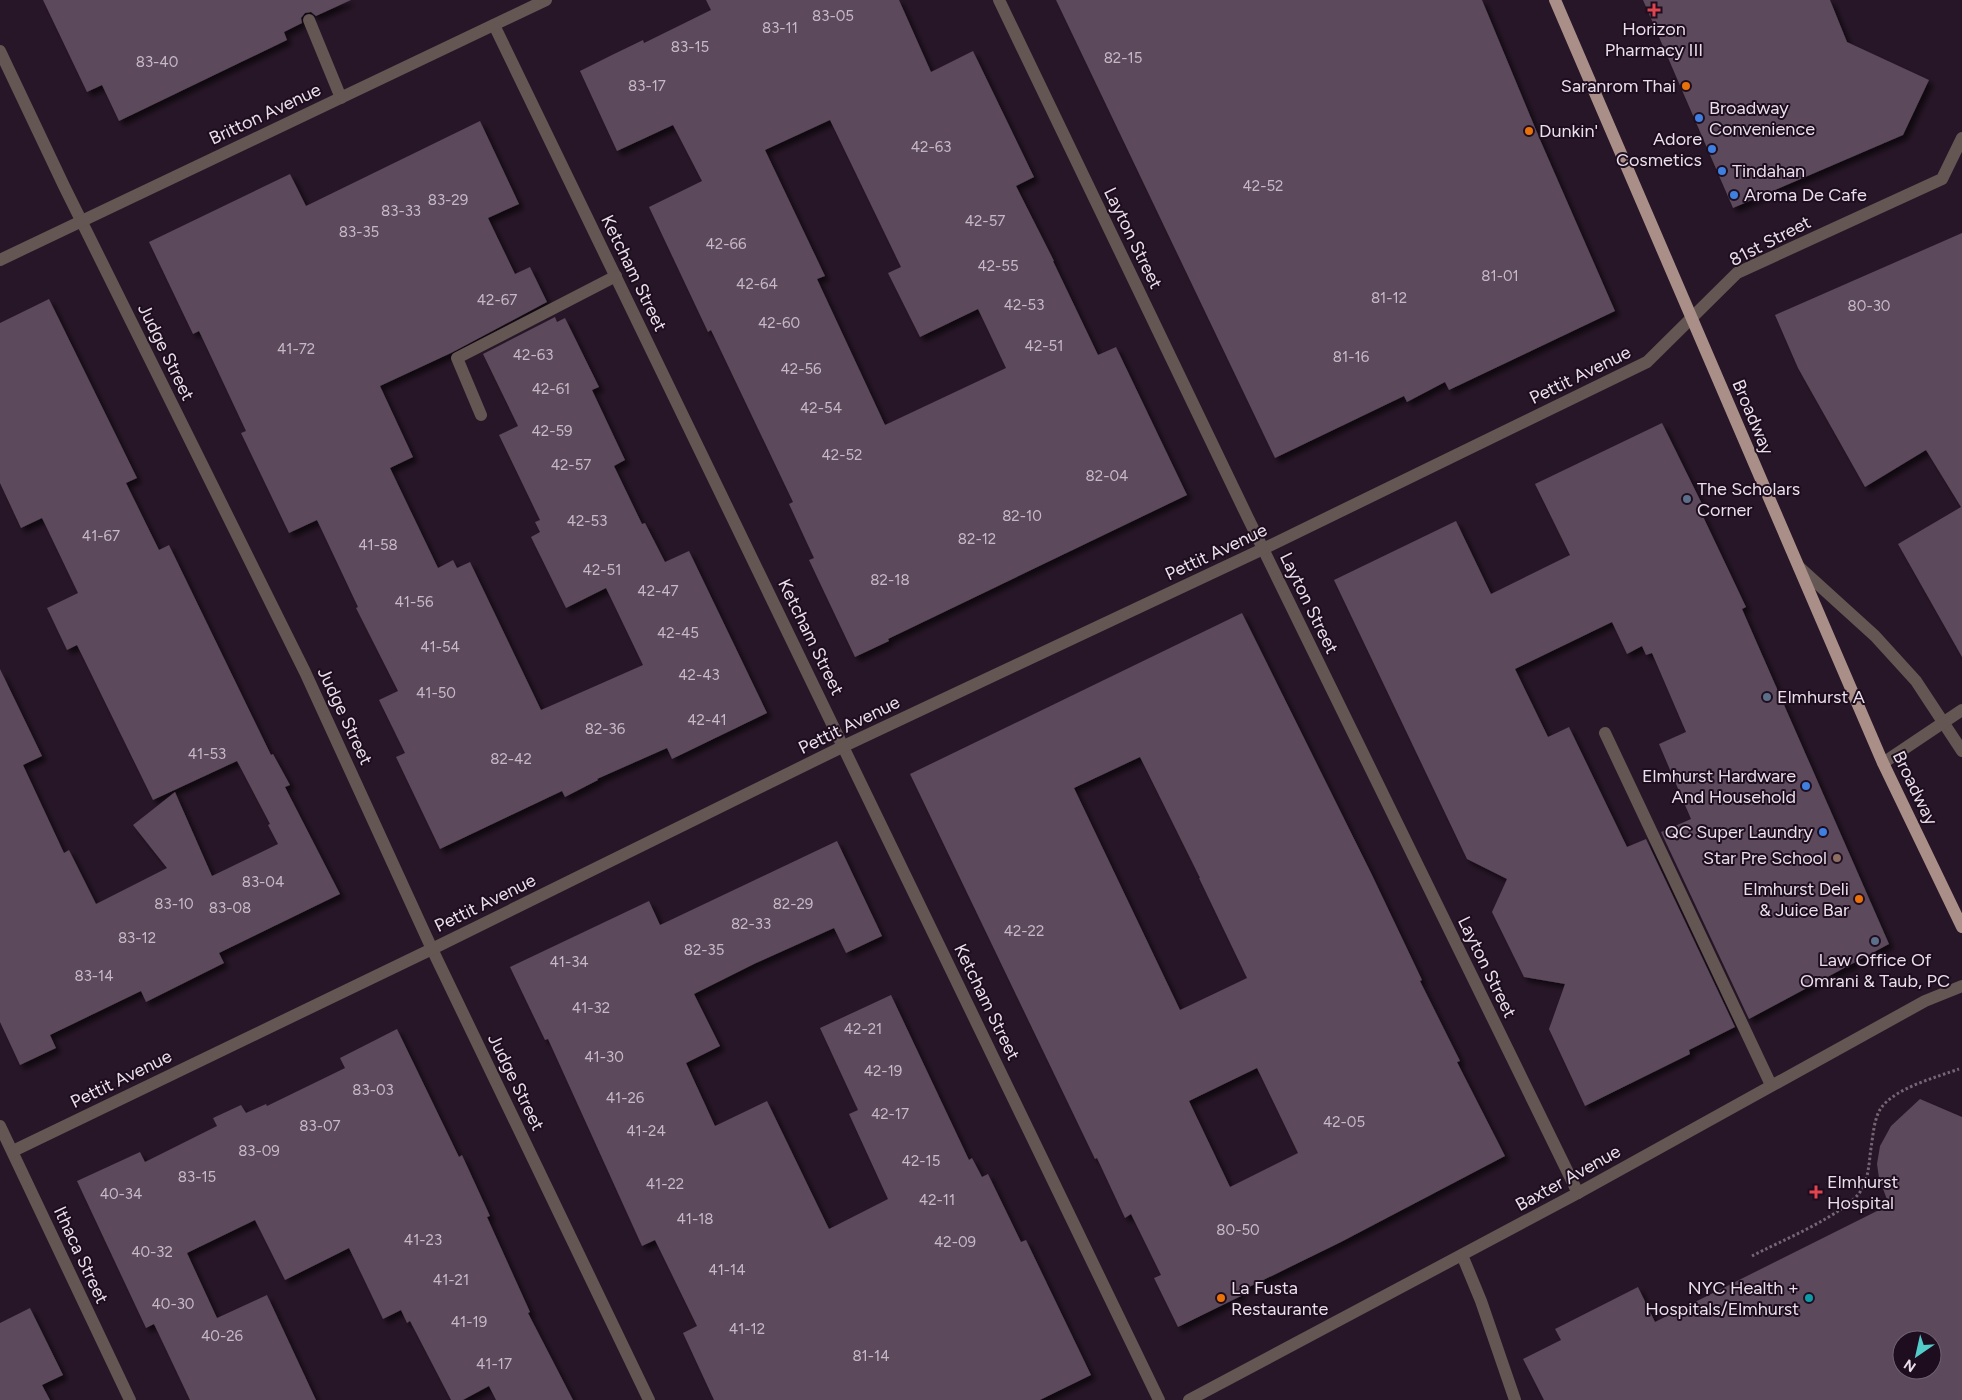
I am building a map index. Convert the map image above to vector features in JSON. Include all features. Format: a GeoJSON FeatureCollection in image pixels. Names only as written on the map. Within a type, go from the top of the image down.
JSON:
{"type":"FeatureCollection","features":[{"type":"Feature","properties":{"kind":"main road","name":"Broadway"},"geometry":{"type":"LineString","coordinates":[[1555,0],[1883,763],[1962,927]]}},
{"type":"Feature","properties":{"kind":"street","name":"Britton Avenue"},"geometry":{"type":"LineString","coordinates":[[0,260],[546,0]]}},
{"type":"Feature","properties":{"kind":"street","name":"Layton Street"},"geometry":{"type":"LineString","coordinates":[[999,0],[1263,549],[1578,1193]]}},
{"type":"Feature","properties":{"kind":"street"},"geometry":{"type":"LineString","coordinates":[[309,20],[341,98]]}},
{"type":"Feature","properties":{"kind":"street","name":"Ketcham Street"},"geometry":{"type":"LineString","coordinates":[[494,25],[1159,1400]]}},
{"type":"Feature","properties":{"kind":"street","name":"Judge Street"},"geometry":{"type":"LineString","coordinates":[[0,51],[305,672],[432,949],[650,1400]]}},
{"type":"Feature","properties":{"kind":"street","name":"81st Street"},"geometry":{"type":"LineString","coordinates":[[1691,318],[1737,273],[1942,179],[1962,138]]}},
{"type":"Feature","properties":{"kind":"street"},"geometry":{"type":"LineString","coordinates":[[481,415],[457,358],[616,276]]}},
{"type":"Feature","properties":{"kind":"street","name":"Pettit Avenue"},"geometry":{"type":"LineString","coordinates":[[13,1151],[432,949],[844,746],[1263,549],[1647,362],[1691,318]]}},
{"type":"Feature","properties":{"kind":"street"},"geometry":{"type":"LineString","coordinates":[[1800,567],[1875,636],[1916,681],[1962,751]]}},
{"type":"Feature","properties":{"kind":"street"},"geometry":{"type":"LineString","coordinates":[[1883,763],[1962,710]]}},
{"type":"Feature","properties":{"kind":"street"},"geometry":{"type":"LineString","coordinates":[[1605,732],[1771,1085]]}},
{"type":"Feature","properties":{"kind":"street","name":"Baxter Avenue"},"geometry":{"type":"LineString","coordinates":[[1189,1400],[1578,1193],[1925,1000],[1962,986]]}},
{"type":"Feature","properties":{"kind":"street","name":"Ithaca Street"},"geometry":{"type":"LineString","coordinates":[[0,1126],[130,1400]]}},
{"type":"Feature","properties":{"kind":"street"},"geometry":{"type":"LineString","coordinates":[[1462,1255],[1481,1301],[1515,1400]]}},
{"type":"Feature","properties":{"kind":"path"},"geometry":{"type":"LineString","coordinates":[[1752,1256],[1819,1222],[1847,1205],[1862,1190],[1868,1172],[1877,1116],[1882,1107],[1894,1096],[1922,1082],[1959,1069]]}},
{"type":"Feature","properties":{"kind":"building"},"geometry":{"type":"Polygon","coordinates":[[[43,0],[351,0],[316,16],[311,12],[305,13],[301,18],[302,23],[284,32],[287,40],[119,121],[102,85],[87,92],[43,0]]]}},
{"type":"Feature","properties":{"kind":"building"},"geometry":{"type":"Polygon","coordinates":[[[706,0],[899,0],[931,72],[973,51],[1034,177],[1016,186],[1098,355],[1116,347],[1187,495],[888,639],[889,641],[855,657],[809,560],[814,558],[789,504],[793,502],[711,330],[708,332],[649,207],[702,181],[673,125],[617,151],[580,71],[643,40],[644,43],[711,10],[706,0]],[[830,120],[765,150],[825,276],[817,279],[885,425],[1006,368],[978,309],[920,337],[888,273],[901,267],[830,120]]]}},
{"type":"Feature","properties":{"kind":"building"},"geometry":{"type":"Polygon","coordinates":[[[1056,0],[1482,0],[1541,142],[1615,311],[1449,390],[1445,382],[1407,402],[1404,396],[1275,458],[1056,0]]]}},
{"type":"Feature","properties":{"kind":"building"},"geometry":{"type":"Polygon","coordinates":[[[1643,0],[1830,0],[1847,42],[1929,80],[1903,135],[1733,208],[1643,0]]]}},
{"type":"Feature","properties":{"kind":"building"},"geometry":{"type":"Polygon","coordinates":[[[480,121],[519,204],[488,218],[515,274],[530,267],[547,302],[451,353],[380,386],[413,457],[390,468],[438,568],[453,560],[457,568],[470,562],[541,710],[643,665],[606,588],[566,608],[531,537],[540,532],[535,522],[540,520],[499,435],[518,426],[483,354],[555,317],[557,322],[565,318],[599,387],[592,390],[625,460],[614,466],[642,524],[645,523],[665,562],[689,551],[767,713],[672,759],[667,748],[597,779],[565,797],[562,791],[440,849],[396,757],[405,753],[379,700],[398,691],[356,608],[358,607],[317,520],[289,533],[241,433],[246,431],[199,331],[193,334],[149,242],[290,174],[306,206],[480,121]]]}},
{"type":"Feature","properties":{"kind":"building"},"geometry":{"type":"Polygon","coordinates":[[[1962,233],[1962,657],[1898,544],[1961,507],[1926,450],[1865,487],[1798,368],[1775,315],[1962,233]]]}},
{"type":"Feature","properties":{"kind":"building"},"geometry":{"type":"Polygon","coordinates":[[[49,299],[137,478],[126,483],[159,550],[169,545],[271,755],[273,754],[290,785],[285,787],[340,894],[219,953],[224,963],[146,1002],[141,991],[50,1035],[56,1048],[20,1065],[0,1022],[0,669],[42,756],[23,765],[64,853],[69,850],[96,904],[167,868],[133,825],[175,792],[212,876],[278,844],[268,825],[270,824],[237,761],[153,800],[77,645],[67,650],[47,608],[78,593],[42,518],[21,528],[0,483],[0,323],[49,299]]]}},
{"type":"Feature","properties":{"kind":"building"},"geometry":{"type":"Polygon","coordinates":[[[1662,423],[1703,506],[1699,508],[1746,607],[1742,609],[1889,944],[1749,1019],[1661,832],[1691,819],[1659,744],[1686,732],[1652,653],[1646,655],[1642,646],[1627,654],[1612,622],[1515,669],[1548,737],[1569,727],[1627,847],[1646,839],[1735,1027],[1689,1050],[1690,1054],[1585,1106],[1549,1029],[1565,984],[1524,977],[1492,912],[1507,879],[1467,859],[1334,580],[1456,521],[1491,594],[1570,555],[1535,484],[1662,423]]]}},
{"type":"Feature","properties":{"kind":"building"},"geometry":{"type":"Polygon","coordinates":[[[1242,613],[1372,875],[1422,980],[1420,981],[1460,1061],[1457,1062],[1505,1156],[1341,1242],[1239,1292],[1241,1296],[1178,1327],[1154,1278],[1161,1275],[1131,1214],[1125,1218],[1097,1158],[1095,1159],[910,774],[1242,613]],[[1140,757],[1074,788],[1180,1010],[1247,978],[1140,757]],[[1257,1068],[1189,1101],[1230,1187],[1298,1153],[1257,1068]]]}},
{"type":"Feature","properties":{"kind":"building"},"geometry":{"type":"Polygon","coordinates":[[[837,841],[882,936],[846,953],[834,928],[754,964],[694,994],[720,1046],[686,1063],[715,1126],[767,1101],[829,1229],[888,1199],[849,1114],[858,1110],[820,1028],[891,995],[969,1160],[972,1158],[982,1177],[988,1174],[1021,1242],[1026,1240],[1091,1375],[1040,1400],[714,1400],[683,1333],[697,1326],[655,1240],[642,1246],[548,1039],[545,1040],[510,967],[649,901],[660,925],[837,841]]]}},
{"type":"Feature","properties":{"kind":"building"},"geometry":{"type":"Polygon","coordinates":[[[397,1029],[459,1157],[462,1155],[490,1216],[487,1217],[530,1312],[528,1313],[573,1400],[496,1400],[489,1386],[463,1400],[451,1400],[410,1321],[407,1323],[401,1310],[383,1319],[349,1248],[285,1280],[255,1220],[187,1253],[217,1318],[267,1295],[316,1400],[190,1400],[154,1324],[146,1328],[77,1181],[140,1152],[145,1162],[217,1126],[213,1118],[241,1105],[246,1113],[266,1104],[267,1106],[345,1068],[340,1058],[397,1029]]]}},
{"type":"Feature","properties":{"kind":"building","name":"NYC Health + Hospitals/Elmhurst"},"geometry":{"type":"Polygon","coordinates":[[[1920,1099],[1962,1117],[1962,1400],[1544,1400],[1523,1359],[1561,1340],[1555,1329],[1638,1287],[1655,1322],[1889,1205],[1879,1178],[1877,1164],[1880,1146],[1891,1126],[1920,1099]]]}},
{"type":"Feature","properties":{"kind":"building"},"geometry":{"type":"Polygon","coordinates":[[[30,1308],[63,1375],[42,1385],[50,1400],[0,1400],[0,1323],[30,1308]]]}},
{"type":"Feature","properties":{"kind":"place","name":"Horizon Pharmacy III"},"geometry":{"type":"Point","coordinates":[1654,10]}},
{"type":"Feature","properties":{"kind":"place","name":"Saranrom Thai"},"geometry":{"type":"Point","coordinates":[1686,86]}},
{"type":"Feature","properties":{"kind":"place","name":"Broadway Convenience"},"geometry":{"type":"Point","coordinates":[1699,118]}},
{"type":"Feature","properties":{"kind":"place","name":"Dunkin'"},"geometry":{"type":"Point","coordinates":[1529,131]}},
{"type":"Feature","properties":{"kind":"place","name":"Adore Cosmetics"},"geometry":{"type":"Point","coordinates":[1712,149]}},
{"type":"Feature","properties":{"kind":"place","name":"Tindahan"},"geometry":{"type":"Point","coordinates":[1722,171]}},
{"type":"Feature","properties":{"kind":"place","name":"Aroma De Cafe"},"geometry":{"type":"Point","coordinates":[1734,195]}},
{"type":"Feature","properties":{"kind":"place","name":"The Scholars Corner"},"geometry":{"type":"Point","coordinates":[1687,499]}},
{"type":"Feature","properties":{"kind":"place","name":"Elmhurst A"},"geometry":{"type":"Point","coordinates":[1767,697]}},
{"type":"Feature","properties":{"kind":"place","name":"Elmhurst Hardware And Household"},"geometry":{"type":"Point","coordinates":[1806,786]}},
{"type":"Feature","properties":{"kind":"place","name":"QC Super Laundry"},"geometry":{"type":"Point","coordinates":[1823,832]}},
{"type":"Feature","properties":{"kind":"place","name":"Star Pre School"},"geometry":{"type":"Point","coordinates":[1837,858]}},
{"type":"Feature","properties":{"kind":"place","name":"Elmhurst Deli & Juice Bar"},"geometry":{"type":"Point","coordinates":[1859,899]}},
{"type":"Feature","properties":{"kind":"place","name":"Law Office Of Omrani & Taub, PC"},"geometry":{"type":"Point","coordinates":[1875,941]}},
{"type":"Feature","properties":{"kind":"place","name":"Elmhurst Hospital"},"geometry":{"type":"Point","coordinates":[1816,1192]}},
{"type":"Feature","properties":{"kind":"place","name":"La Fusta Restaurante"},"geometry":{"type":"Point","coordinates":[1221,1298]}},
{"type":"Feature","properties":{"kind":"place","name":"NYC Health + Hospitals/Elmhurst"},"geometry":{"type":"Point","coordinates":[1809,1298]}}]}
